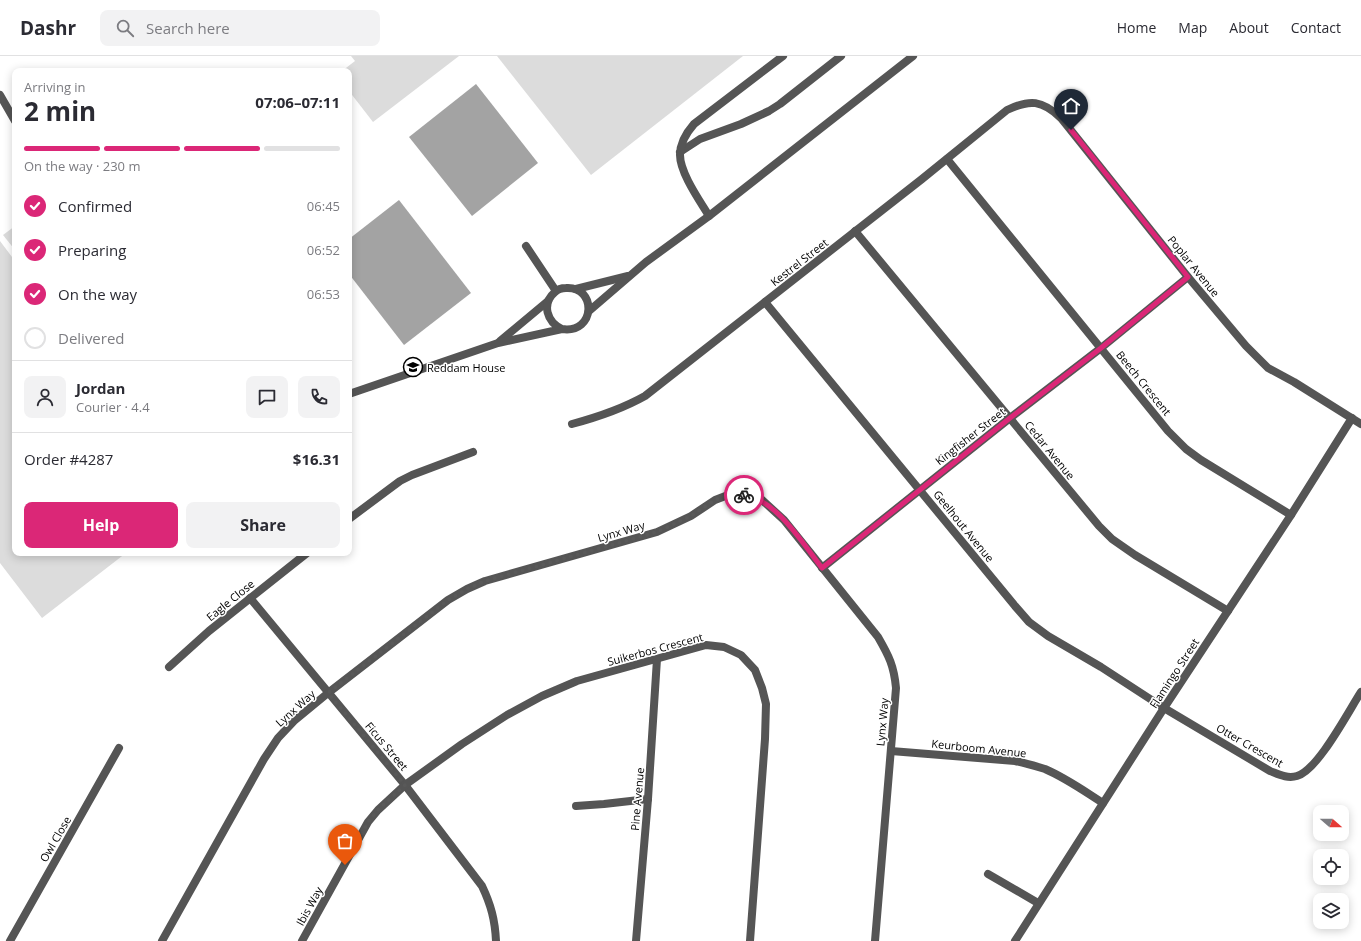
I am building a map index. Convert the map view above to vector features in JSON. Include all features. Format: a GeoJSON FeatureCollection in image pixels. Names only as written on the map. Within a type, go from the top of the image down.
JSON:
{"type":"FeatureCollection","features":[{"type":"Feature","properties":{"kind":"street"},"geometry":{"type":"LineString","coordinates":[[709,216],[693,189],[683,168],[680,152],[686,135],[694,124],[782,56]]}},
{"type":"Feature","properties":{"kind":"street"},"geometry":{"type":"LineString","coordinates":[[680,152],[700,139],[741,124],[769,111],[841,56]]}},
{"type":"Feature","properties":{"kind":"street"},"geometry":{"type":"LineString","coordinates":[[588,312],[628,276],[709,216],[913,56]]}},
{"type":"Feature","properties":{"kind":"street"},"geometry":{"type":"LineString","coordinates":[[0,94],[12,116]]}},
{"type":"Feature","properties":{"kind":"street","name":"Kestrel Street"},"geometry":{"type":"LineString","coordinates":[[572,424],[627,406],[645,396],[947,159],[1006,110],[1020,104],[1030,102]]}},
{"type":"Feature","properties":{"kind":"street","name":"Poplar Avenue"},"geometry":{"type":"LineString","coordinates":[[1030,102],[1042,104],[1052,109],[1061,118],[1188,277],[1246,346],[1268,368],[1294,382],[1361,424]]}},
{"type":"Feature","properties":{"kind":"street","name":"Beech Crescent"},"geometry":{"type":"LineString","coordinates":[[947,159],[1168,431],[1186,448],[1207,464],[1290,515]]}},
{"type":"Feature","properties":{"kind":"street","name":"Cedar Avenue"},"geometry":{"type":"LineString","coordinates":[[856,231],[1099,526],[1112,539],[1136,555],[1228,611]]}},
{"type":"Feature","properties":{"kind":"street"},"geometry":{"type":"LineString","coordinates":[[526,246],[556,291]]}},
{"type":"Feature","properties":{"kind":"street"},"geometry":{"type":"LineString","coordinates":[[498,343],[548,301],[556,291],[562,288],[576,289],[628,276]]}},
{"type":"Feature","properties":{"kind":"street","name":"Kingfisher Street"},"geometry":{"type":"LineString","coordinates":[[822,568],[1010,418],[1101,348],[1188,277]]}},
{"type":"Feature","properties":{"kind":"street"},"geometry":{"type":"LineString","coordinates":[[548,301],[548,315],[556,326],[569,330],[576,328],[582,324],[586,318],[589,305],[582,293],[576,289]]}},
{"type":"Feature","properties":{"kind":"street","name":"Geelhout Avenue"},"geometry":{"type":"LineString","coordinates":[[766,302],[1030,622],[1048,636],[1101,666],[1164,708]]}},
{"type":"Feature","properties":{"kind":"street"},"geometry":{"type":"LineString","coordinates":[[352,393],[498,343],[562,329]]}},
{"type":"Feature","properties":{"kind":"street","name":"Flamingo Street"},"geometry":{"type":"LineString","coordinates":[[1014,941],[1352,418]]}},
{"type":"Feature","properties":{"kind":"street"},"geometry":{"type":"LineString","coordinates":[[352,518],[400,480],[473,452]]}},
{"type":"Feature","properties":{"kind":"street","name":"Lynx Way"},"geometry":{"type":"LineString","coordinates":[[162,941],[264,759],[278,738],[294,721],[328,693],[448,600],[467,589],[485,581],[657,532],[691,516],[715,500],[728,495],[750,496],[760,499],[771,507],[784,520],[878,637],[889,655],[894,670],[896,688],[875,941]]}},
{"type":"Feature","properties":{"kind":"street","name":"Eagle Close"},"geometry":{"type":"LineString","coordinates":[[169,667],[209,631],[303,556]]}},
{"type":"Feature","properties":{"kind":"street","name":"Ficus Street"},"geometry":{"type":"LineString","coordinates":[[250,598],[405,785],[482,886],[491,905],[495,923],[496,941]]}},
{"type":"Feature","properties":{"kind":"street","name":"Suikerbos Crescent"},"geometry":{"type":"LineString","coordinates":[[405,785],[462,744],[507,715],[542,696],[578,681],[706,645],[724,647],[741,656],[755,670],[766,704],[765,739],[750,941]]}},
{"type":"Feature","properties":{"kind":"street","name":"Pine Avenue"},"geometry":{"type":"LineString","coordinates":[[636,941],[658,659]]}},
{"type":"Feature","properties":{"kind":"street","name":"Otter Crescent"},"geometry":{"type":"LineString","coordinates":[[1164,708],[1270,771],[1283,776],[1296,777],[1304,772],[1321,755],[1361,692]]}},
{"type":"Feature","properties":{"kind":"street","name":"Owl Close"},"geometry":{"type":"LineString","coordinates":[[10,941],[119,748]]}},
{"type":"Feature","properties":{"kind":"street","name":"Keurboom Avenue"},"geometry":{"type":"LineString","coordinates":[[891,751],[1015,761],[1032,765],[1064,779],[1103,803]]}},
{"type":"Feature","properties":{"kind":"street","name":"Ibis Way"},"geometry":{"type":"LineString","coordinates":[[302,941],[368,822],[378,810],[405,785]]}},
{"type":"Feature","properties":{"kind":"street"},"geometry":{"type":"LineString","coordinates":[[576,806],[648,799]]}},
{"type":"Feature","properties":{"kind":"street"},"geometry":{"type":"LineString","coordinates":[[988,874],[1038,903]]}},
{"type":"Feature","properties":{"kind":"shaded area"},"geometry":{"type":"Polygon","coordinates":[[[351,56],[459,56],[373,122],[352,95],[352,68],[346,68],[355,61],[351,56]]]}},
{"type":"Feature","properties":{"kind":"shaded area"},"geometry":{"type":"Polygon","coordinates":[[[497,56],[743,56],[591,175],[497,56]]]}},
{"type":"Feature","properties":{"kind":"shaded area"},"geometry":{"type":"Polygon","coordinates":[[[476,84],[538,163],[472,216],[409,137],[476,84]]]}},
{"type":"Feature","properties":{"kind":"shaded area"},"geometry":{"type":"Polygon","coordinates":[[[399,200],[471,293],[404,345],[352,278],[352,237],[399,200]]]}},
{"type":"Feature","properties":{"kind":"shaded area"},"geometry":{"type":"Polygon","coordinates":[[[12,228],[12,246],[3,235],[12,228]]]}},
{"type":"Feature","properties":{"kind":"shaded area"},"geometry":{"type":"Polygon","coordinates":[[[0,241],[12,257],[12,556],[122,556],[42,618],[0,563],[0,241]]]}},
{"type":"Feature","properties":{"kind":"way so far"},"geometry":{"type":"LineString","coordinates":[[345,865],[368,822],[378,810],[405,785],[328,693],[448,600],[467,589],[485,581],[657,532],[691,516],[715,500],[728,495],[744,495]]}},
{"type":"Feature","properties":{"kind":"place","name":"Reddam House"},"geometry":{"type":"Point","coordinates":[413,367]}},
{"type":"Feature","properties":{"kind":"route"},"geometry":{"type":"LineString","coordinates":[[744,495],[760,499],[771,507],[784,520],[822,568],[1010,418],[1101,348],[1188,277],[1071,130]]}}]}
